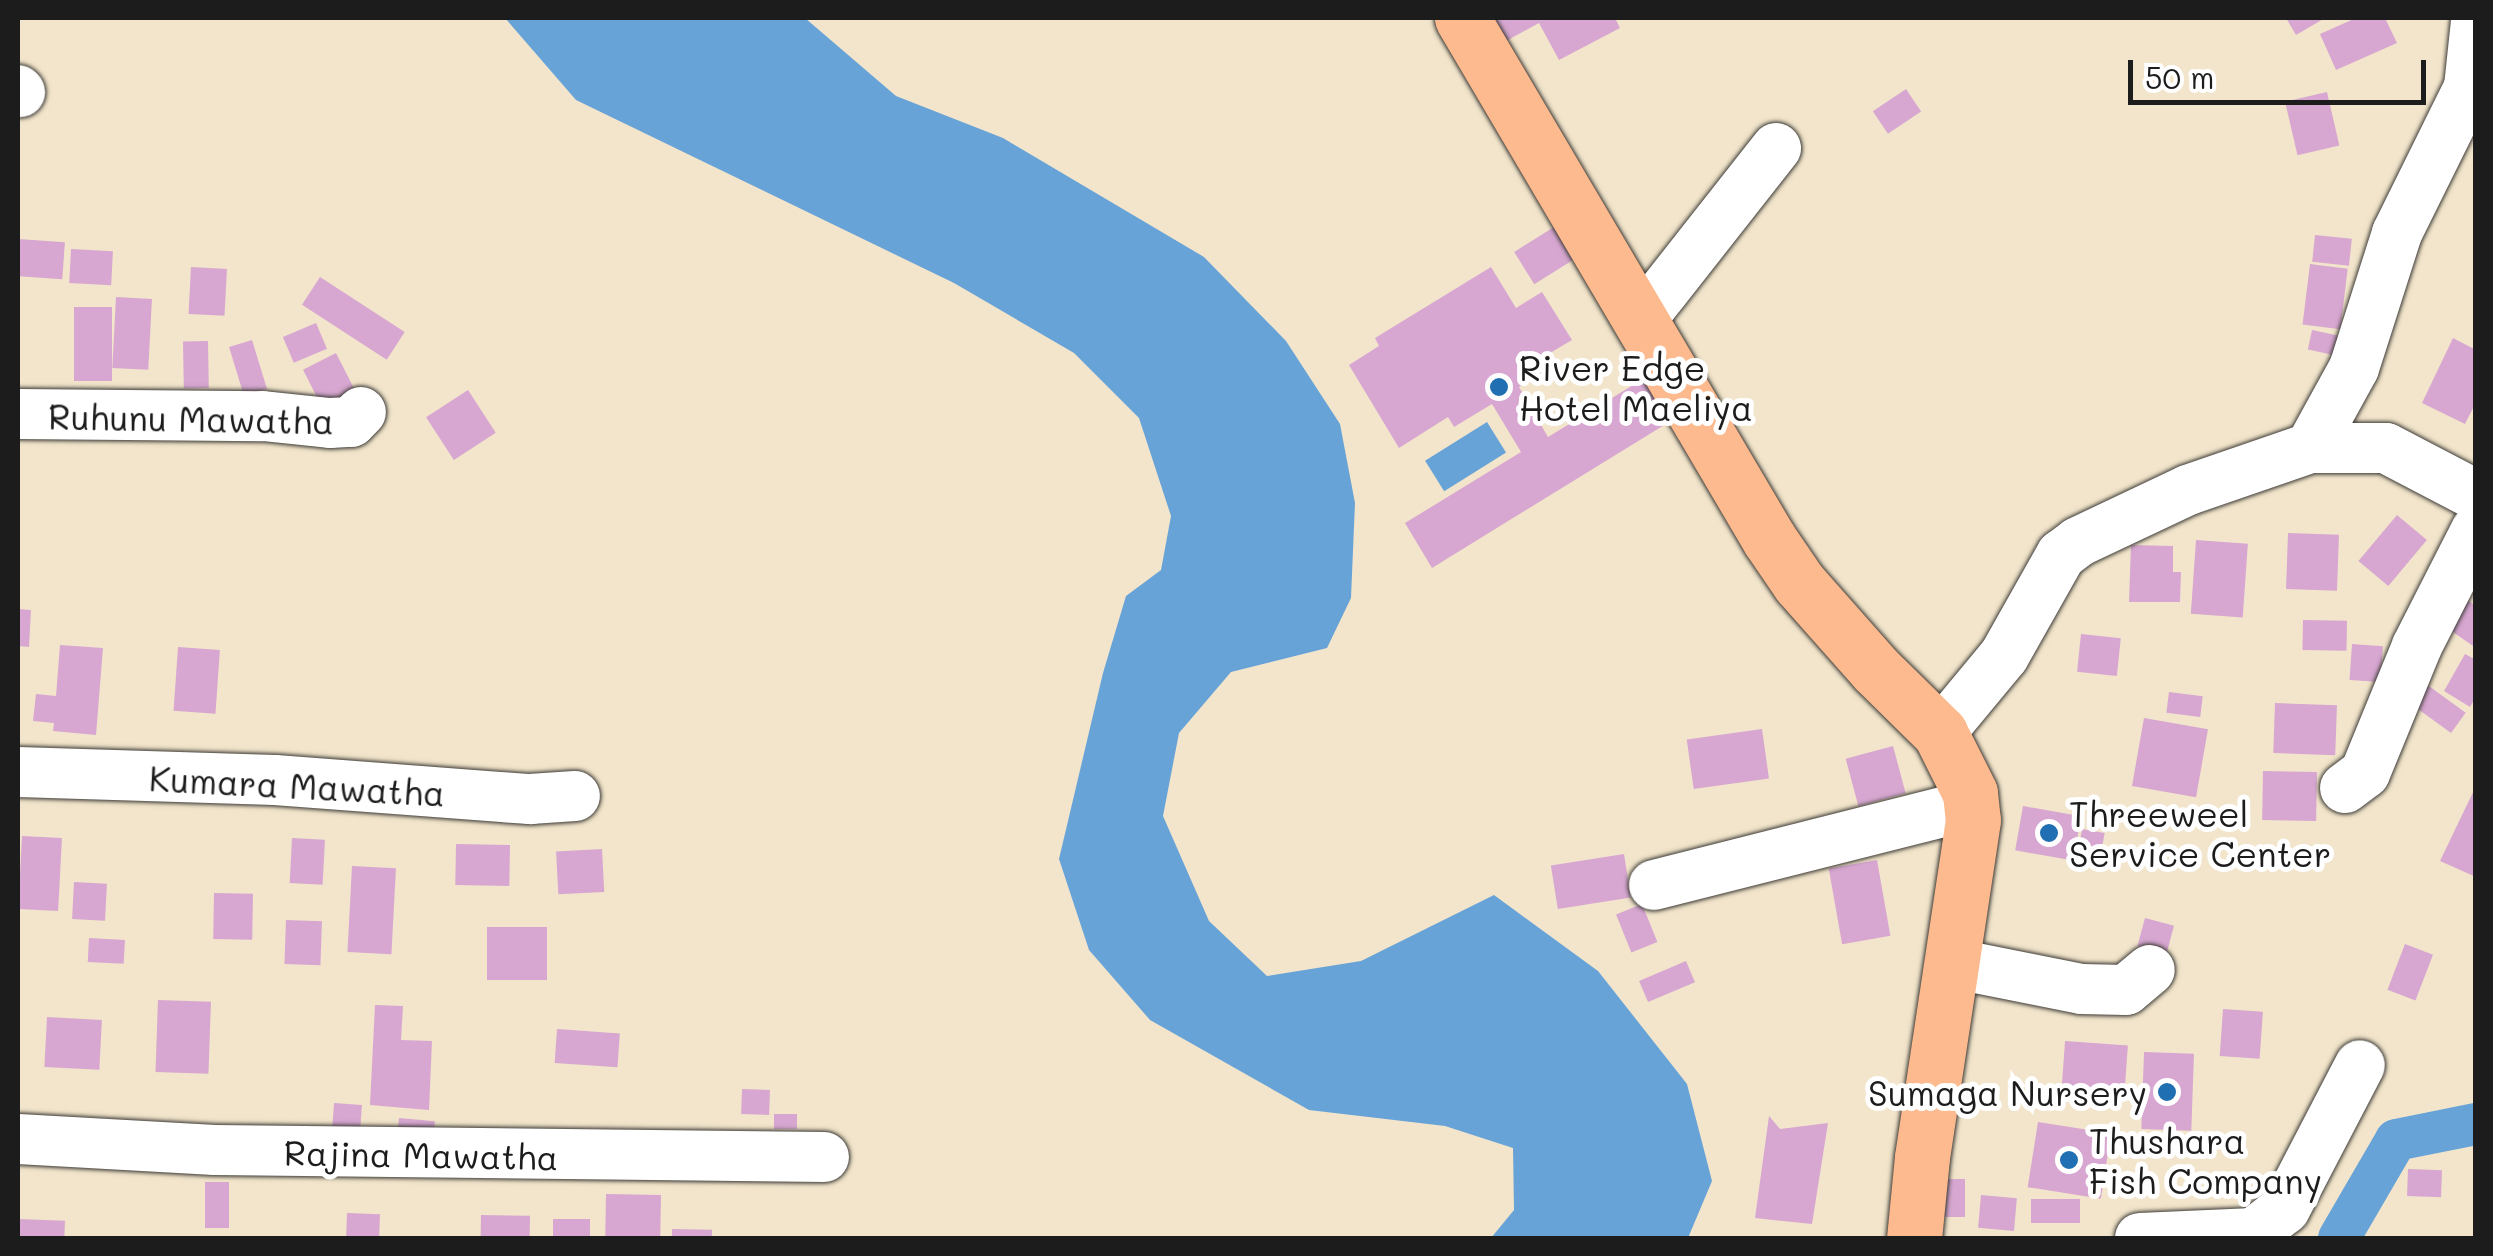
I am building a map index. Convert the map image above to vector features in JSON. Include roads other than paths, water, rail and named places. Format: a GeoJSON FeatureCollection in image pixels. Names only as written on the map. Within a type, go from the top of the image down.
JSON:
{"type":"FeatureCollection","features":[{"type":"Feature","properties":{"kind":"main road"},"geometry":{"type":"LineString","coordinates":[[1462,18],[1719,460],[1799,583],[1876,670],[1940,734],[1956,760],[1973,820],[1914,1238]]}},
{"type":"Feature","properties":{"kind":"street"},"geometry":{"type":"LineString","coordinates":[[2310,448],[2354,368],[2397,233],[2470,87],[2472,22]]}},
{"type":"Feature","properties":{"kind":"street"},"geometry":{"type":"LineString","coordinates":[[1640,321],[1776,148]]}},
{"type":"Feature","properties":{"kind":"street","name":"Ruhunu Mawatha"},"geometry":{"type":"LineString","coordinates":[[18,414],[263,416],[330,423],[351,422],[361,412]]}},
{"type":"Feature","properties":{"kind":"street"},"geometry":{"type":"LineString","coordinates":[[1940,734],[2004,656],[2061,555],[2078,542],[2188,490],[2310,448],[2386,448],[2476,495]]}},
{"type":"Feature","properties":{"kind":"street"},"geometry":{"type":"LineString","coordinates":[[2345,788],[2366,773],[2417,646],[2476,530]]}},
{"type":"Feature","properties":{"kind":"street","name":"Kumara Mawatha"},"geometry":{"type":"LineString","coordinates":[[18,772],[276,780],[530,799],[576,796]]}},
{"type":"Feature","properties":{"kind":"street"},"geometry":{"type":"LineString","coordinates":[[1654,885],[1971,805]]}},
{"type":"Feature","properties":{"kind":"street"},"geometry":{"type":"LineString","coordinates":[[1951,963],[2081,989],[2126,990],[2150,970]]}},
{"type":"Feature","properties":{"kind":"street"},"geometry":{"type":"LineString","coordinates":[[2140,1238],[2254,1233],[2284,1209],[2360,1065]]}},
{"type":"Feature","properties":{"kind":"street","name":"Rajina Mawatha"},"geometry":{"type":"LineString","coordinates":[[18,1139],[215,1150],[824,1157]]}},
{"type":"Feature","properties":{"kind":"water"},"geometry":{"type":"Polygon","coordinates":[[[505,18],[805,18],[896,96],[1003,138],[1204,257],[1286,341],[1340,424],[1355,503],[1351,598],[1327,648],[1231,672],[1179,733],[1163,816],[1209,921],[1267,976],[1361,961],[1494,895],[1598,971],[1687,1084],[1712,1181],[1688,1238],[1491,1238],[1514,1210],[1513,1148],[1445,1126],[1309,1110],[1150,1020],[1089,950],[1059,859],[1103,673],[1126,596],[1161,570],[1171,516],[1139,418],[1074,353],[954,283],[576,100],[505,18]]]}},
{"type":"Feature","properties":{"kind":"water"},"geometry":{"type":"Polygon","coordinates":[[[1487,422],[1506,453],[1444,491],[1425,461],[1487,422]]]}},
{"type":"Feature","properties":{"kind":"waterway"},"geometry":{"type":"LineString","coordinates":[[2339,1238],[2396,1140],[2476,1124]]}},
{"type":"Feature","properties":{"kind":"place","name":"River Edge Hotel Maeliya"},"geometry":{"type":"Point","coordinates":[1499,387]}},
{"type":"Feature","properties":{"kind":"place","name":"Threeweel Service Center"},"geometry":{"type":"Point","coordinates":[2049,833]}},
{"type":"Feature","properties":{"kind":"place","name":"Sumaga Nursery"},"geometry":{"type":"Point","coordinates":[2167,1092]}},
{"type":"Feature","properties":{"kind":"place","name":"Thushara Fish Company"},"geometry":{"type":"Point","coordinates":[2069,1160]}}]}
